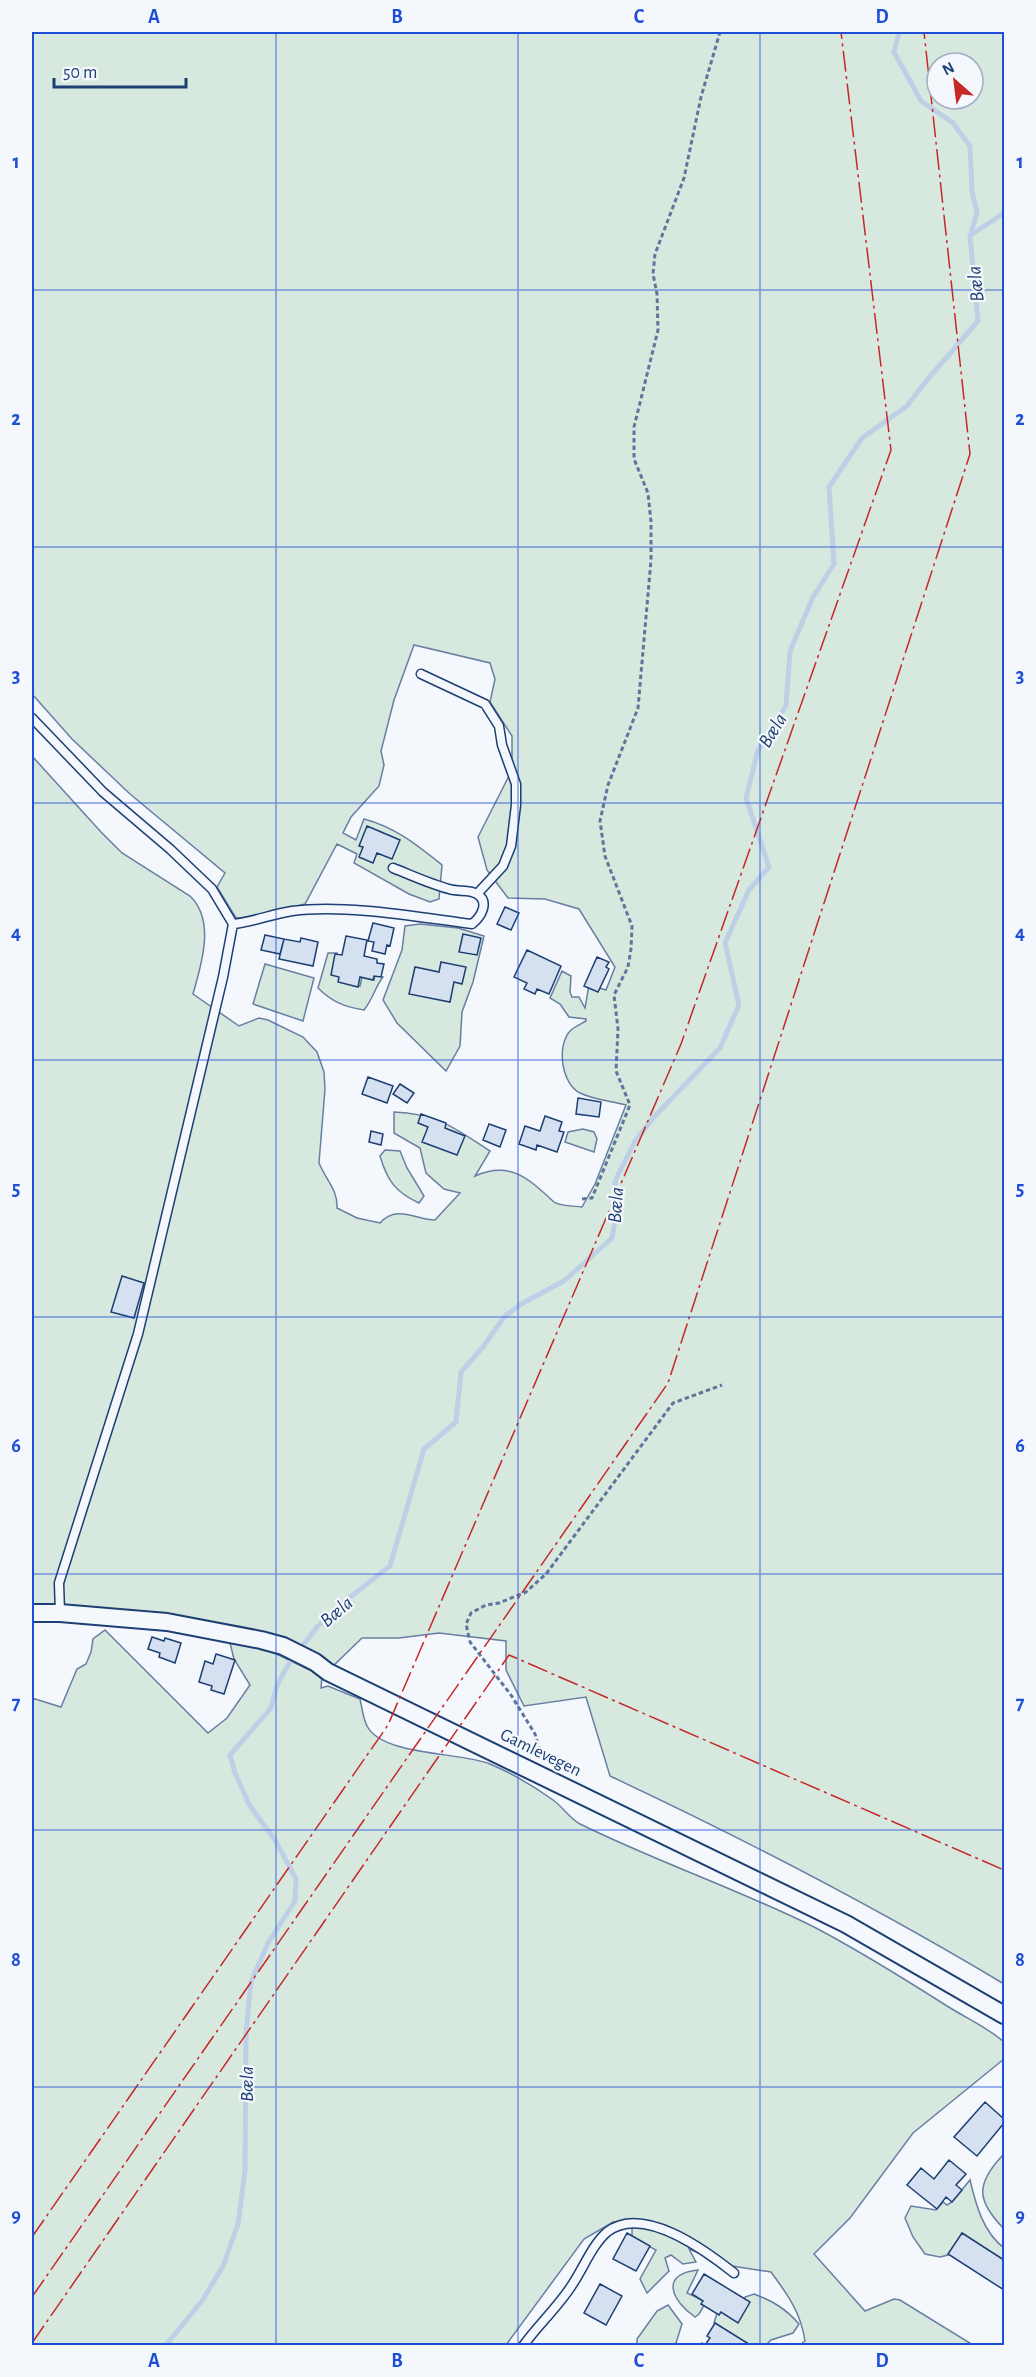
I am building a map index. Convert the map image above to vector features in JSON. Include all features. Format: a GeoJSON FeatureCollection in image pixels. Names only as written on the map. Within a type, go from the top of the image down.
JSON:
{"type":"FeatureCollection","features":[{"type":"Feature","properties":{"kind":"street","name":"Gamlevegen"},"geometry":{"type":"LineString","coordinates":[[32,1613],[60,1612],[167,1622],[283,1646],[315,1662],[328,1672],[548,1777],[846,1924],[1005,2015]]}},
{"type":"Feature","properties":{"kind":"lane"},"geometry":{"type":"LineString","coordinates":[[421,674],[485,704],[499,726],[502,745],[516,784],[511,846],[503,866],[477,894]]}},
{"type":"Feature","properties":{"kind":"lane"},"geometry":{"type":"LineString","coordinates":[[32,718],[103,792],[170,849],[212,889],[233,924],[223,977],[138,1334],[59,1583],[60,1612]]}},
{"type":"Feature","properties":{"kind":"lane"},"geometry":{"type":"LineString","coordinates":[[233,924],[291,911],[326,910],[396,914],[472,924],[480,918],[484,907],[482,899],[477,894],[450,889],[393,867]]}},
{"type":"Feature","properties":{"kind":"lane"},"geometry":{"type":"LineString","coordinates":[[523,2346],[571,2287],[601,2239],[615,2227],[624,2224],[649,2224],[672,2233],[710,2254],[734,2273]]}},
{"type":"Feature","properties":{"kind":"path"},"geometry":{"type":"LineString","coordinates":[[582,1199],[592,1198],[630,1105],[616,1071],[618,1029],[614,994],[628,967],[632,926],[605,856],[600,820],[608,785],[638,708],[651,560],[648,493],[634,459],[634,427],[658,330],[657,294],[653,274],[655,254],[684,178],[701,97],[720,32]]}},
{"type":"Feature","properties":{"kind":"path"},"geometry":{"type":"LineString","coordinates":[[548,1777],[535,1734],[511,1695],[470,1642],[466,1624],[471,1613],[486,1605],[499,1603],[526,1592],[546,1574],[673,1403],[722,1385]]}},
{"type":"Feature","properties":{"kind":"shaded area"},"geometry":{"type":"Polygon","coordinates":[[[32,32],[1004,32],[1004,1984],[810,1875],[610,1776],[586,1697],[524,1706],[506,1670],[506,1641],[439,1633],[399,1638],[362,1638],[333,1666],[273,1636],[32,1611],[32,756],[122,853],[190,896],[198,906],[203,918],[204,944],[193,994],[239,1026],[259,1018],[268,1020],[303,1037],[317,1052],[324,1072],[325,1089],[319,1163],[334,1190],[337,1208],[357,1218],[380,1223],[386,1217],[400,1214],[435,1220],[460,1193],[444,1189],[426,1173],[420,1148],[394,1133],[394,1112],[435,1119],[456,1129],[490,1151],[475,1176],[499,1170],[509,1171],[527,1179],[556,1203],[582,1207],[595,1184],[626,1105],[580,1093],[569,1082],[563,1065],[563,1046],[570,1031],[586,1019],[569,1017],[560,1004],[550,998],[562,971],[571,976],[572,997],[579,997],[585,1008],[589,985],[606,990],[615,967],[579,909],[545,899],[508,898],[487,870],[478,837],[512,770],[512,736],[490,702],[495,679],[490,663],[414,645],[394,700],[381,751],[384,765],[379,786],[351,817],[343,833],[356,840],[364,819],[375,822],[415,844],[442,865],[439,899],[430,902],[409,894],[354,863],[357,854],[337,844],[305,904],[251,918],[236,918],[217,887],[225,873],[130,794],[72,739],[32,694],[32,32]]]}},
{"type":"Feature","properties":{"kind":"shaded area"},"geometry":{"type":"Polygon","coordinates":[[[420,924],[458,928],[484,936],[473,982],[462,1012],[460,1046],[446,1071],[397,1023],[383,1000],[402,950],[405,926],[420,924]]]}},
{"type":"Feature","properties":{"kind":"shaded area"},"geometry":{"type":"Polygon","coordinates":[[[328,953],[337,953],[333,969],[341,971],[339,981],[360,986],[362,977],[374,980],[375,975],[383,977],[364,1010],[339,1003],[318,988],[328,953]]]}},
{"type":"Feature","properties":{"kind":"shaded area"},"geometry":{"type":"Polygon","coordinates":[[[265,964],[314,978],[303,1021],[253,1004],[265,964]]]}},
{"type":"Feature","properties":{"kind":"shaded area"},"geometry":{"type":"Polygon","coordinates":[[[583,1129],[594,1132],[597,1139],[594,1152],[565,1142],[568,1132],[583,1129]]]}},
{"type":"Feature","properties":{"kind":"shaded area"},"geometry":{"type":"Polygon","coordinates":[[[385,1150],[400,1151],[407,1168],[424,1196],[419,1203],[398,1190],[389,1179],[380,1156],[385,1150]]]}},
{"type":"Feature","properties":{"kind":"shaded area"},"geometry":{"type":"Polygon","coordinates":[[[105,1630],[208,1733],[227,1718],[250,1685],[234,1659],[229,1639],[260,1646],[322,1676],[321,1688],[328,1686],[360,1699],[367,1726],[375,1736],[405,1748],[477,1760],[523,1780],[557,1803],[580,1824],[814,1927],[984,2027],[1004,2042],[1004,2059],[913,2133],[850,2218],[814,2254],[865,2311],[894,2299],[900,2300],[973,2345],[800,2345],[805,2341],[797,2313],[771,2272],[732,2266],[689,2249],[696,2262],[683,2264],[671,2255],[665,2258],[669,2271],[647,2293],[640,2279],[656,2250],[632,2237],[632,2228],[641,2221],[613,2222],[584,2239],[506,2345],[32,2345],[32,1698],[61,1707],[77,1669],[86,1664],[93,1639],[105,1630]]]}},
{"type":"Feature","properties":{"kind":"shaded area"},"geometry":{"type":"Polygon","coordinates":[[[1002,2156],[1004,2158],[1004,2229],[988,2210],[983,2193],[987,2176],[1002,2156]]]}},
{"type":"Feature","properties":{"kind":"shaded area"},"geometry":{"type":"Polygon","coordinates":[[[970,2180],[986,2226],[1004,2248],[1004,2261],[962,2233],[948,2255],[940,2257],[925,2254],[913,2237],[905,2218],[911,2206],[936,2210],[943,2202],[947,2205],[970,2180]]]}},
{"type":"Feature","properties":{"kind":"shaded area"},"geometry":{"type":"Polygon","coordinates":[[[698,2270],[687,2293],[706,2302],[695,2317],[680,2303],[673,2289],[678,2277],[698,2270]]]}},
{"type":"Feature","properties":{"kind":"shaded area"},"geometry":{"type":"Polygon","coordinates":[[[754,2294],[779,2306],[799,2324],[793,2333],[771,2340],[766,2345],[751,2346],[714,2323],[719,2307],[736,2315],[745,2297],[754,2294]]]}},
{"type":"Feature","properties":{"kind":"shaded area"},"geometry":{"type":"Polygon","coordinates":[[[668,2305],[682,2324],[676,2343],[637,2345],[637,2339],[657,2311],[668,2305]]]}},
{"type":"Feature","properties":{"kind":"building"},"geometry":{"type":"Polygon","coordinates":[[[367,826],[400,840],[392,859],[377,853],[373,863],[359,857],[363,847],[359,846],[367,826]]]}},
{"type":"Feature","properties":{"kind":"building"},"geometry":{"type":"Polygon","coordinates":[[[505,907],[519,913],[511,930],[497,924],[505,907]]]}},
{"type":"Feature","properties":{"kind":"building"},"geometry":{"type":"Polygon","coordinates":[[[373,923],[394,928],[390,946],[387,945],[385,954],[372,951],[374,942],[368,941],[373,923]]]}},
{"type":"Feature","properties":{"kind":"building"},"geometry":{"type":"Polygon","coordinates":[[[463,934],[481,938],[477,955],[459,952],[463,934]]]}},
{"type":"Feature","properties":{"kind":"building"},"geometry":{"type":"Polygon","coordinates":[[[265,935],[284,939],[280,954],[261,950],[265,935]]]}},
{"type":"Feature","properties":{"kind":"building"},"geometry":{"type":"Polygon","coordinates":[[[346,936],[367,940],[364,956],[377,959],[377,963],[384,964],[381,977],[374,976],[373,980],[360,977],[358,987],[338,982],[339,977],[331,975],[335,954],[342,955],[346,936]]]}},
{"type":"Feature","properties":{"kind":"building"},"geometry":{"type":"Polygon","coordinates":[[[301,938],[318,942],[313,966],[279,959],[284,939],[300,942],[301,938]]]}},
{"type":"Feature","properties":{"kind":"building"},"geometry":{"type":"Polygon","coordinates":[[[527,950],[561,966],[549,994],[537,989],[535,994],[524,989],[527,983],[514,977],[527,950]]]}},
{"type":"Feature","properties":{"kind":"building"},"geometry":{"type":"Polygon","coordinates":[[[597,957],[609,962],[606,967],[609,969],[598,992],[584,986],[597,957]]]}},
{"type":"Feature","properties":{"kind":"building"},"geometry":{"type":"Polygon","coordinates":[[[441,962],[466,967],[462,984],[454,982],[450,1002],[409,994],[415,967],[439,972],[441,962]]]}},
{"type":"Feature","properties":{"kind":"building"},"geometry":{"type":"Polygon","coordinates":[[[368,1077],[393,1086],[387,1103],[362,1094],[368,1077]]]}},
{"type":"Feature","properties":{"kind":"building"},"geometry":{"type":"Polygon","coordinates":[[[400,1084],[414,1093],[407,1103],[393,1094],[400,1084]]]}},
{"type":"Feature","properties":{"kind":"building"},"geometry":{"type":"Polygon","coordinates":[[[578,1098],[601,1102],[599,1117],[576,1114],[578,1098]]]}},
{"type":"Feature","properties":{"kind":"building"},"geometry":{"type":"Polygon","coordinates":[[[421,1114],[446,1123],[445,1128],[465,1136],[457,1155],[422,1142],[428,1127],[418,1123],[421,1114]]]}},
{"type":"Feature","properties":{"kind":"building"},"geometry":{"type":"Polygon","coordinates":[[[545,1116],[562,1122],[559,1131],[564,1132],[557,1152],[537,1145],[536,1150],[519,1144],[525,1126],[540,1131],[545,1116]]]}},
{"type":"Feature","properties":{"kind":"building"},"geometry":{"type":"Polygon","coordinates":[[[489,1124],[506,1130],[500,1147],[483,1140],[489,1124]]]}},
{"type":"Feature","properties":{"kind":"building"},"geometry":{"type":"Polygon","coordinates":[[[371,1131],[383,1134],[381,1145],[369,1142],[371,1131]]]}},
{"type":"Feature","properties":{"kind":"building"},"geometry":{"type":"Polygon","coordinates":[[[122,1276],[144,1283],[134,1318],[111,1312],[122,1276]]]}},
{"type":"Feature","properties":{"kind":"building"},"geometry":{"type":"Polygon","coordinates":[[[152,1637],[181,1643],[175,1663],[159,1657],[160,1653],[148,1649],[152,1637]]]}},
{"type":"Feature","properties":{"kind":"building"},"geometry":{"type":"Polygon","coordinates":[[[216,1654],[235,1660],[224,1694],[211,1690],[212,1686],[199,1682],[205,1661],[213,1664],[216,1654]]]}},
{"type":"Feature","properties":{"kind":"building"},"geometry":{"type":"Polygon","coordinates":[[[985,2102],[1004,2119],[1004,2123],[977,2156],[954,2137],[985,2102]]]}},
{"type":"Feature","properties":{"kind":"building"},"geometry":{"type":"Polygon","coordinates":[[[949,2160],[966,2174],[956,2185],[962,2190],[952,2202],[946,2197],[937,2209],[907,2185],[921,2168],[934,2179],[949,2160]]]}},
{"type":"Feature","properties":{"kind":"building"},"geometry":{"type":"Polygon","coordinates":[[[627,2233],[650,2246],[636,2271],[613,2259],[627,2233]]]}},
{"type":"Feature","properties":{"kind":"building"},"geometry":{"type":"Polygon","coordinates":[[[962,2233],[1004,2260],[1004,2290],[948,2254],[962,2233]]]}},
{"type":"Feature","properties":{"kind":"building"},"geometry":{"type":"Polygon","coordinates":[[[704,2274],[750,2302],[738,2323],[721,2312],[719,2315],[701,2304],[703,2301],[692,2294],[704,2274]]]}},
{"type":"Feature","properties":{"kind":"building"},"geometry":{"type":"Polygon","coordinates":[[[600,2284],[622,2296],[606,2325],[584,2313],[600,2284]]]}},
{"type":"Feature","properties":{"kind":"building"},"geometry":{"type":"Polygon","coordinates":[[[715,2323],[752,2346],[700,2346],[702,2343],[705,2345],[710,2338],[707,2336],[715,2323]]]}},
{"type":"Feature","properties":{"kind":"waterway","name":"Bæla"},"geometry":{"type":"LineString","coordinates":[[165,2346],[202,2301],[223,2266],[238,2224],[245,2171],[246,2032],[251,1982],[268,1943],[295,1901],[296,1879],[275,1840],[250,1806],[235,1773],[230,1755],[271,1708],[277,1685],[288,1665],[317,1627],[345,1601],[390,1566],[424,1449],[456,1422],[461,1372],[483,1347],[504,1317],[521,1304],[564,1281],[612,1238],[617,1209],[615,1181],[635,1141],[654,1117],[720,1048],[739,1005],[725,943],[749,890],[769,867],[746,798],[758,750],[786,706],[790,651],[813,597],[834,564],[829,487],[862,438],[907,406],[978,321],[970,236],[977,213],[972,191],[970,146],[953,123],[921,101],[894,52],[899,32]]}},
{"type":"Feature","properties":{"kind":"waterway"},"geometry":{"type":"LineString","coordinates":[[971,235],[1004,213]]}},
{"type":"Feature","properties":{"kind":"power"},"geometry":{"type":"LineString","coordinates":[[32,2237],[388,1725],[681,1044],[891,450],[841,32]]}},
{"type":"Feature","properties":{"kind":"power"},"geometry":{"type":"LineString","coordinates":[[32,2297],[668,1383],[970,454],[924,32]]}},
{"type":"Feature","properties":{"kind":"power"},"geometry":{"type":"LineString","coordinates":[[32,2343],[509,1655],[1004,1870]]}}]}
